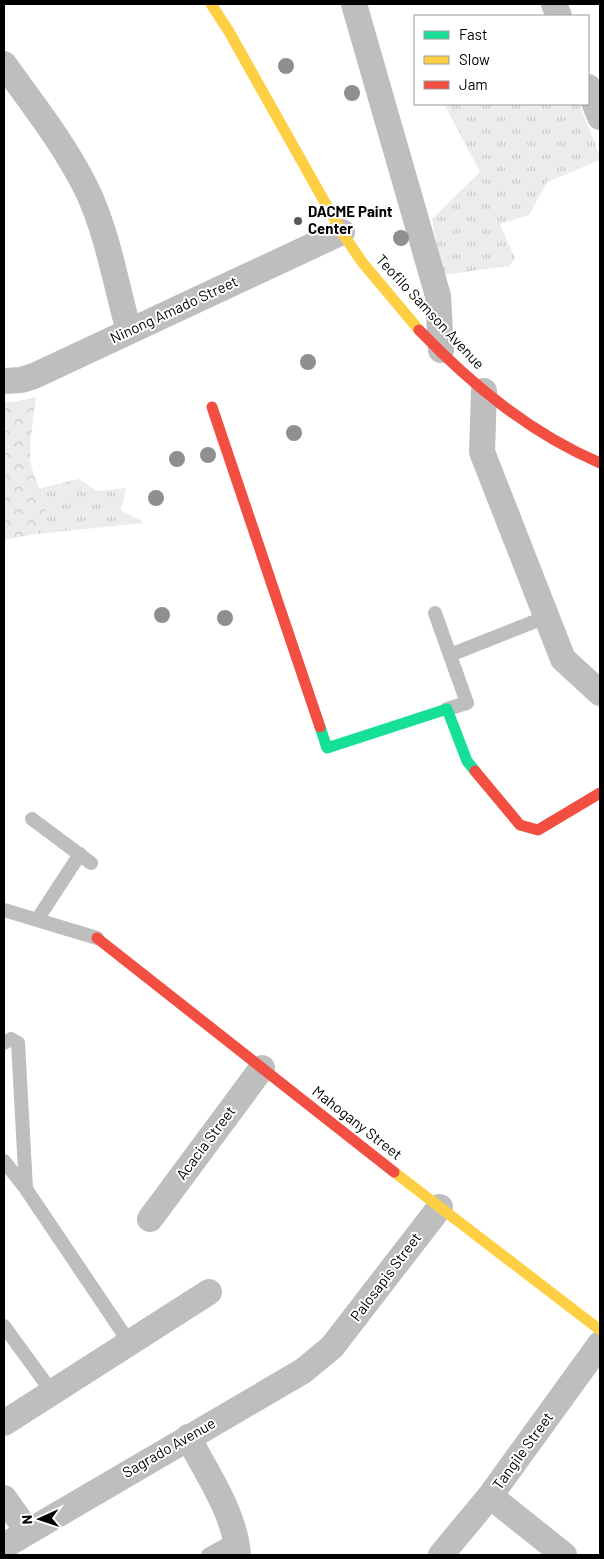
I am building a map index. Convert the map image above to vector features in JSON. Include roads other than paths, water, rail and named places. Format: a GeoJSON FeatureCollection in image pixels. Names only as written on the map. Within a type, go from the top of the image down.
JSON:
{"type":"FeatureCollection","features":[{"type":"Feature","properties":{"kind":"street","name":"Teofilo Samson Avenue"},"geometry":{"type":"LineString","coordinates":[[211,4],[342,232],[378,282],[441,350],[484,391],[545,436],[579,456],[600,463]]}},
{"type":"Feature","properties":{"kind":"street"},"geometry":{"type":"LineString","coordinates":[[354,4],[438,296],[441,350]]}},
{"type":"Feature","properties":{"kind":"street"},"geometry":{"type":"LineString","coordinates":[[4,64],[48,126],[88,192],[99,220],[129,331]]}},
{"type":"Feature","properties":{"kind":"street"},"geometry":{"type":"LineString","coordinates":[[589,90],[600,117]]}},
{"type":"Feature","properties":{"kind":"street","name":"Ninong Amado Street"},"geometry":{"type":"LineString","coordinates":[[4,381],[15,381],[34,376],[342,232]]}},
{"type":"Feature","properties":{"kind":"street"},"geometry":{"type":"LineString","coordinates":[[484,391],[482,452],[562,659],[600,693]]}},
{"type":"Feature","properties":{"kind":"street"},"geometry":{"type":"LineString","coordinates":[[212,407],[327,748],[447,709],[467,761],[520,825],[538,830],[600,793]]}},
{"type":"Feature","properties":{"kind":"street","name":"Mahogany Street"},"geometry":{"type":"LineString","coordinates":[[97,938],[600,1330]]}},
{"type":"Feature","properties":{"kind":"street","name":"Acacia Street"},"geometry":{"type":"LineString","coordinates":[[150,1219],[262,1068]]}},
{"type":"Feature","properties":{"kind":"street","name":"Palosapis Street"},"geometry":{"type":"LineString","coordinates":[[332,1347],[440,1207]]}},
{"type":"Feature","properties":{"kind":"street"},"geometry":{"type":"LineString","coordinates":[[4,1422],[209,1292]]}},
{"type":"Feature","properties":{"kind":"street","name":"Tangile Street"},"geometry":{"type":"LineString","coordinates":[[442,1555],[490,1496],[600,1344]]}},
{"type":"Feature","properties":{"kind":"street","name":"Sagrado Avenue"},"geometry":{"type":"LineString","coordinates":[[4,1546],[188,1437],[289,1380],[332,1347]]}},
{"type":"Feature","properties":{"kind":"street"},"geometry":{"type":"LineString","coordinates":[[188,1437],[228,1516],[238,1547]]}},
{"type":"Feature","properties":{"kind":"street"},"geometry":{"type":"LineString","coordinates":[[490,1496],[564,1555]]}},
{"type":"Feature","properties":{"kind":"street"},"geometry":{"type":"LineString","coordinates":[[4,1498],[28,1532]]}},
{"type":"Feature","properties":{"kind":"lane"},"geometry":{"type":"LineString","coordinates":[[436,613],[467,702],[447,709]]}},
{"type":"Feature","properties":{"kind":"lane"},"geometry":{"type":"LineString","coordinates":[[450,655],[546,617]]}},
{"type":"Feature","properties":{"kind":"lane"},"geometry":{"type":"LineString","coordinates":[[32,819],[92,863]]}},
{"type":"Feature","properties":{"kind":"lane"},"geometry":{"type":"LineString","coordinates":[[37,920],[80,854]]}},
{"type":"Feature","properties":{"kind":"lane"},"geometry":{"type":"LineString","coordinates":[[6,914],[37,920],[97,938]]}},
{"type":"Feature","properties":{"kind":"lane"},"geometry":{"type":"LineString","coordinates":[[4,1043],[11,1039],[18,1043],[26,1189]]}},
{"type":"Feature","properties":{"kind":"lane"},"geometry":{"type":"LineString","coordinates":[[4,1161],[26,1189],[129,1342]]}},
{"type":"Feature","properties":{"kind":"lane"},"geometry":{"type":"LineString","coordinates":[[4,1326],[52,1392]]}},
{"type":"Feature","properties":{"kind":"lane"},"geometry":{"type":"LineString","coordinates":[[208,1555],[238,1547]]}},
{"type":"Feature","properties":{"kind":"place","name":"DACME Paint Center"},"geometry":{"type":"Point","coordinates":[298,221]}}]}
